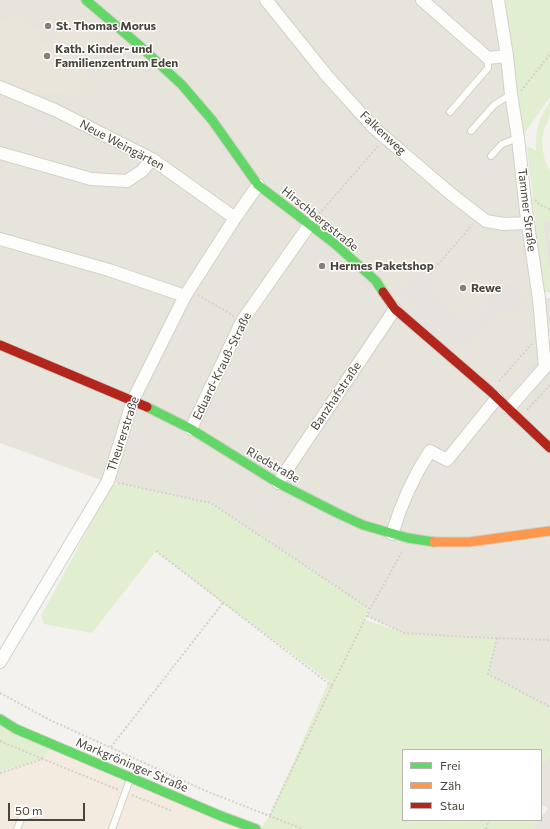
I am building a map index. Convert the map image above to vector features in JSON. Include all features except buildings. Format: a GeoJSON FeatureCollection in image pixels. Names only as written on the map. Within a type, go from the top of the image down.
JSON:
{"type":"FeatureCollection","features":[{"type":"Feature","properties":{"kind":"street","name":"Hirschbergstraße"},"geometry":{"type":"LineString","coordinates":[[86,0],[140,46],[182,85],[212,120],[258,185],[335,244],[376,281],[395,309],[494,394],[550,448]]}},
{"type":"Feature","properties":{"kind":"street","name":"Falkenweg"},"geometry":{"type":"LineString","coordinates":[[266,0],[327,76],[374,128],[451,194],[486,221],[504,224],[528,223]]}},
{"type":"Feature","properties":{"kind":"street"},"geometry":{"type":"LineString","coordinates":[[422,0],[488,58],[507,56]]}},
{"type":"Feature","properties":{"kind":"street","name":"Tammer Straße"},"geometry":{"type":"LineString","coordinates":[[498,0],[514,95],[525,200],[539,299],[545,367],[509,408]]}},
{"type":"Feature","properties":{"kind":"street","name":"Neue Weingärten"},"geometry":{"type":"LineString","coordinates":[[0,87],[55,110],[152,159],[236,218]]}},
{"type":"Feature","properties":{"kind":"street"},"geometry":{"type":"LineString","coordinates":[[0,153],[91,179],[127,181],[142,171],[152,159]]}},
{"type":"Feature","properties":{"kind":"street","name":"Theurerstraße"},"geometry":{"type":"LineString","coordinates":[[0,662],[108,481],[133,400],[187,293],[258,185]]}},
{"type":"Feature","properties":{"kind":"street","name":"Eduard-Krauß-Straße"},"geometry":{"type":"LineString","coordinates":[[191,429],[242,321],[310,224]]}},
{"type":"Feature","properties":{"kind":"street"},"geometry":{"type":"LineString","coordinates":[[0,239],[187,293]]}},
{"type":"Feature","properties":{"kind":"street","name":"Banzhafstraße"},"geometry":{"type":"LineString","coordinates":[[278,483],[395,309]]}},
{"type":"Feature","properties":{"kind":"street","name":"Riedstraße"},"geometry":{"type":"LineString","coordinates":[[0,345],[133,400],[191,429],[278,483],[363,525],[408,538],[438,542],[469,542],[550,531]]}},
{"type":"Feature","properties":{"kind":"street"},"geometry":{"type":"LineString","coordinates":[[392,534],[408,488],[430,451],[447,460],[494,394]]}},
{"type":"Feature","properties":{"kind":"street","name":"Markgröninger Straße"},"geometry":{"type":"LineString","coordinates":[[0,719],[16,729],[221,816],[256,829]]}},
{"type":"Feature","properties":{"kind":"lane"},"geometry":{"type":"LineString","coordinates":[[450,112],[488,68],[488,58]]}},
{"type":"Feature","properties":{"kind":"lane"},"geometry":{"type":"LineString","coordinates":[[471,131],[494,105],[514,95]]}},
{"type":"Feature","properties":{"kind":"lane"},"geometry":{"type":"LineString","coordinates":[[491,156],[502,144],[518,138]]}},
{"type":"Feature","properties":{"kind":"lane"},"geometry":{"type":"LineString","coordinates":[[112,829],[131,777]]}},
{"type":"Feature","properties":{"kind":"lane"},"geometry":{"type":"LineString","coordinates":[[17,829],[22,817],[38,813]]}},
{"type":"Feature","properties":{"kind":"path"},"geometry":{"type":"LineString","coordinates":[[514,95],[550,54]]}},
{"type":"Feature","properties":{"kind":"path"},"geometry":{"type":"LineString","coordinates":[[310,224],[386,137]]}},
{"type":"Feature","properties":{"kind":"path"},"geometry":{"type":"LineString","coordinates":[[525,200],[534,199],[540,205],[550,209]]}},
{"type":"Feature","properties":{"kind":"path"},"geometry":{"type":"LineString","coordinates":[[430,274],[480,216]]}},
{"type":"Feature","properties":{"kind":"path"},"geometry":{"type":"LineString","coordinates":[[187,293],[242,321]]}},
{"type":"Feature","properties":{"kind":"path"},"geometry":{"type":"LineString","coordinates":[[494,394],[542,333]]}},
{"type":"Feature","properties":{"kind":"path"},"geometry":{"type":"LineString","coordinates":[[520,418],[550,385]]}},
{"type":"Feature","properties":{"kind":"path"},"geometry":{"type":"LineString","coordinates":[[108,481],[211,503],[370,609]]}},
{"type":"Feature","properties":{"kind":"path"},"geometry":{"type":"LineString","coordinates":[[270,815],[370,609],[401,554],[408,538]]}},
{"type":"Feature","properties":{"kind":"path"},"geometry":{"type":"LineString","coordinates":[[156,551],[332,686]]}},
{"type":"Feature","properties":{"kind":"path"},"geometry":{"type":"LineString","coordinates":[[111,747],[223,603]]}},
{"type":"Feature","properties":{"kind":"path"},"geometry":{"type":"LineString","coordinates":[[367,616],[404,633],[550,640]]}},
{"type":"Feature","properties":{"kind":"path"},"geometry":{"type":"LineString","coordinates":[[497,638],[488,674],[550,707]]}},
{"type":"Feature","properties":{"kind":"path"},"geometry":{"type":"LineString","coordinates":[[0,693],[50,720],[206,790],[302,829]]}},
{"type":"Feature","properties":{"kind":"path"},"geometry":{"type":"LineString","coordinates":[[0,741],[174,812]]}},
{"type":"Feature","properties":{"kind":"path"},"geometry":{"type":"LineString","coordinates":[[0,773],[43,759]]}},
{"type":"Feature","properties":{"kind":"shaded area"},"geometry":{"type":"Polygon","coordinates":[[[0,0],[497,0],[539,299],[550,298],[550,332],[542,333],[550,368],[550,707],[488,674],[496,638],[404,633],[367,616],[370,609],[211,503],[98,479],[0,443],[0,0]]]}},
{"type":"Feature","properties":{"kind":"shaded area","name":"Kath. Kinder- und Familienzentrum Eden"},"geometry":{"type":"Polygon","coordinates":[[[17,15],[44,33],[39,41],[49,46],[66,19],[102,40],[77,98],[62,92],[21,92],[0,84],[0,18],[9,23],[17,15]]]}},
{"type":"Feature","properties":{"kind":"shaded area"},"geometry":{"type":"Polygon","coordinates":[[[526,211],[534,212],[543,269],[534,270],[526,211]]]}},
{"type":"Feature","properties":{"kind":"shaded area"},"geometry":{"type":"Polygon","coordinates":[[[550,220],[550,273],[543,221],[550,220]]]}},
{"type":"Feature","properties":{"kind":"shaded area"},"geometry":{"type":"Polygon","coordinates":[[[318,236],[371,282],[372,293],[318,247],[318,236]]]}},
{"type":"Feature","properties":{"kind":"shaded area"},"geometry":{"type":"Polygon","coordinates":[[[423,266],[434,276],[425,286],[469,326],[508,283],[527,301],[517,313],[495,314],[463,350],[399,292],[423,266]]]}},
{"type":"Feature","properties":{"kind":"shaded area"},"geometry":{"type":"Polygon","coordinates":[[[410,307],[456,348],[456,358],[409,317],[410,307]]]}},
{"type":"Feature","properties":{"kind":"shaded area"},"geometry":{"type":"Polygon","coordinates":[[[535,361],[550,374],[550,379],[530,401],[513,385],[535,361]]]}},
{"type":"Feature","properties":{"kind":"shaded area"},"geometry":{"type":"Polygon","coordinates":[[[51,743],[256,829],[0,829],[0,771],[8,769],[51,743]]]}},
{"type":"Feature","properties":{"kind":"shaded area"},"geometry":{"type":"Polygon","coordinates":[[[550,755],[550,829],[532,829],[538,821],[542,821],[542,816],[548,809],[542,805],[542,766],[550,755]]]}},
{"type":"Feature","properties":{"kind":"green space"},"geometry":{"type":"Polygon","coordinates":[[[498,0],[550,0],[550,97],[518,142],[498,0]]]}},
{"type":"Feature","properties":{"kind":"green space"},"geometry":{"type":"Polygon","coordinates":[[[550,102],[550,115],[544,129],[542,140],[545,161],[550,171],[550,220],[543,221],[550,273],[550,292],[538,293],[534,270],[543,269],[534,212],[526,211],[525,200],[533,199],[527,147],[536,151],[538,125],[550,102]]]}},
{"type":"Feature","properties":{"kind":"green space"},"geometry":{"type":"Polygon","coordinates":[[[113,483],[211,503],[370,609],[363,619],[404,633],[497,638],[488,674],[550,707],[550,755],[542,766],[542,749],[402,749],[402,821],[538,821],[532,829],[260,829],[270,815],[329,681],[223,603],[156,551],[92,633],[44,624],[41,616],[113,483]]]}},
{"type":"Feature","properties":{"kind":"green space"},"geometry":{"type":"Polygon","coordinates":[[[0,719],[51,743],[43,759],[0,771],[0,719]]]}},
{"type":"Feature","properties":{"kind":"traffic: fast"},"geometry":{"type":"LineString","coordinates":[[86,0],[140,46],[182,85],[212,120],[258,185],[335,244],[376,281],[383,292]]}},
{"type":"Feature","properties":{"kind":"traffic: fast"},"geometry":{"type":"LineString","coordinates":[[147,407],[191,429],[278,483],[337,513],[363,525],[408,538],[434,542]]}},
{"type":"Feature","properties":{"kind":"traffic: fast"},"geometry":{"type":"LineString","coordinates":[[0,719],[16,729],[221,816],[256,829]]}},
{"type":"Feature","properties":{"kind":"traffic: slow"},"geometry":{"type":"LineString","coordinates":[[434,542],[469,542],[550,531]]}},
{"type":"Feature","properties":{"kind":"traffic: jam"},"geometry":{"type":"LineString","coordinates":[[383,292],[395,309],[490,391],[550,448]]}},
{"type":"Feature","properties":{"kind":"traffic: jam"},"geometry":{"type":"LineString","coordinates":[[0,345],[147,407]]}},
{"type":"Feature","properties":{"kind":"place","name":"St. Thomas Morus"},"geometry":{"type":"Point","coordinates":[48,26]}},
{"type":"Feature","properties":{"kind":"place","name":"Kath. Kinder- und Familienzentrum Eden"},"geometry":{"type":"Point","coordinates":[47,56]}},
{"type":"Feature","properties":{"kind":"place","name":"Hermes Paketshop"},"geometry":{"type":"Point","coordinates":[322,266]}},
{"type":"Feature","properties":{"kind":"place","name":"Rewe"},"geometry":{"type":"Point","coordinates":[463,288]}}]}
